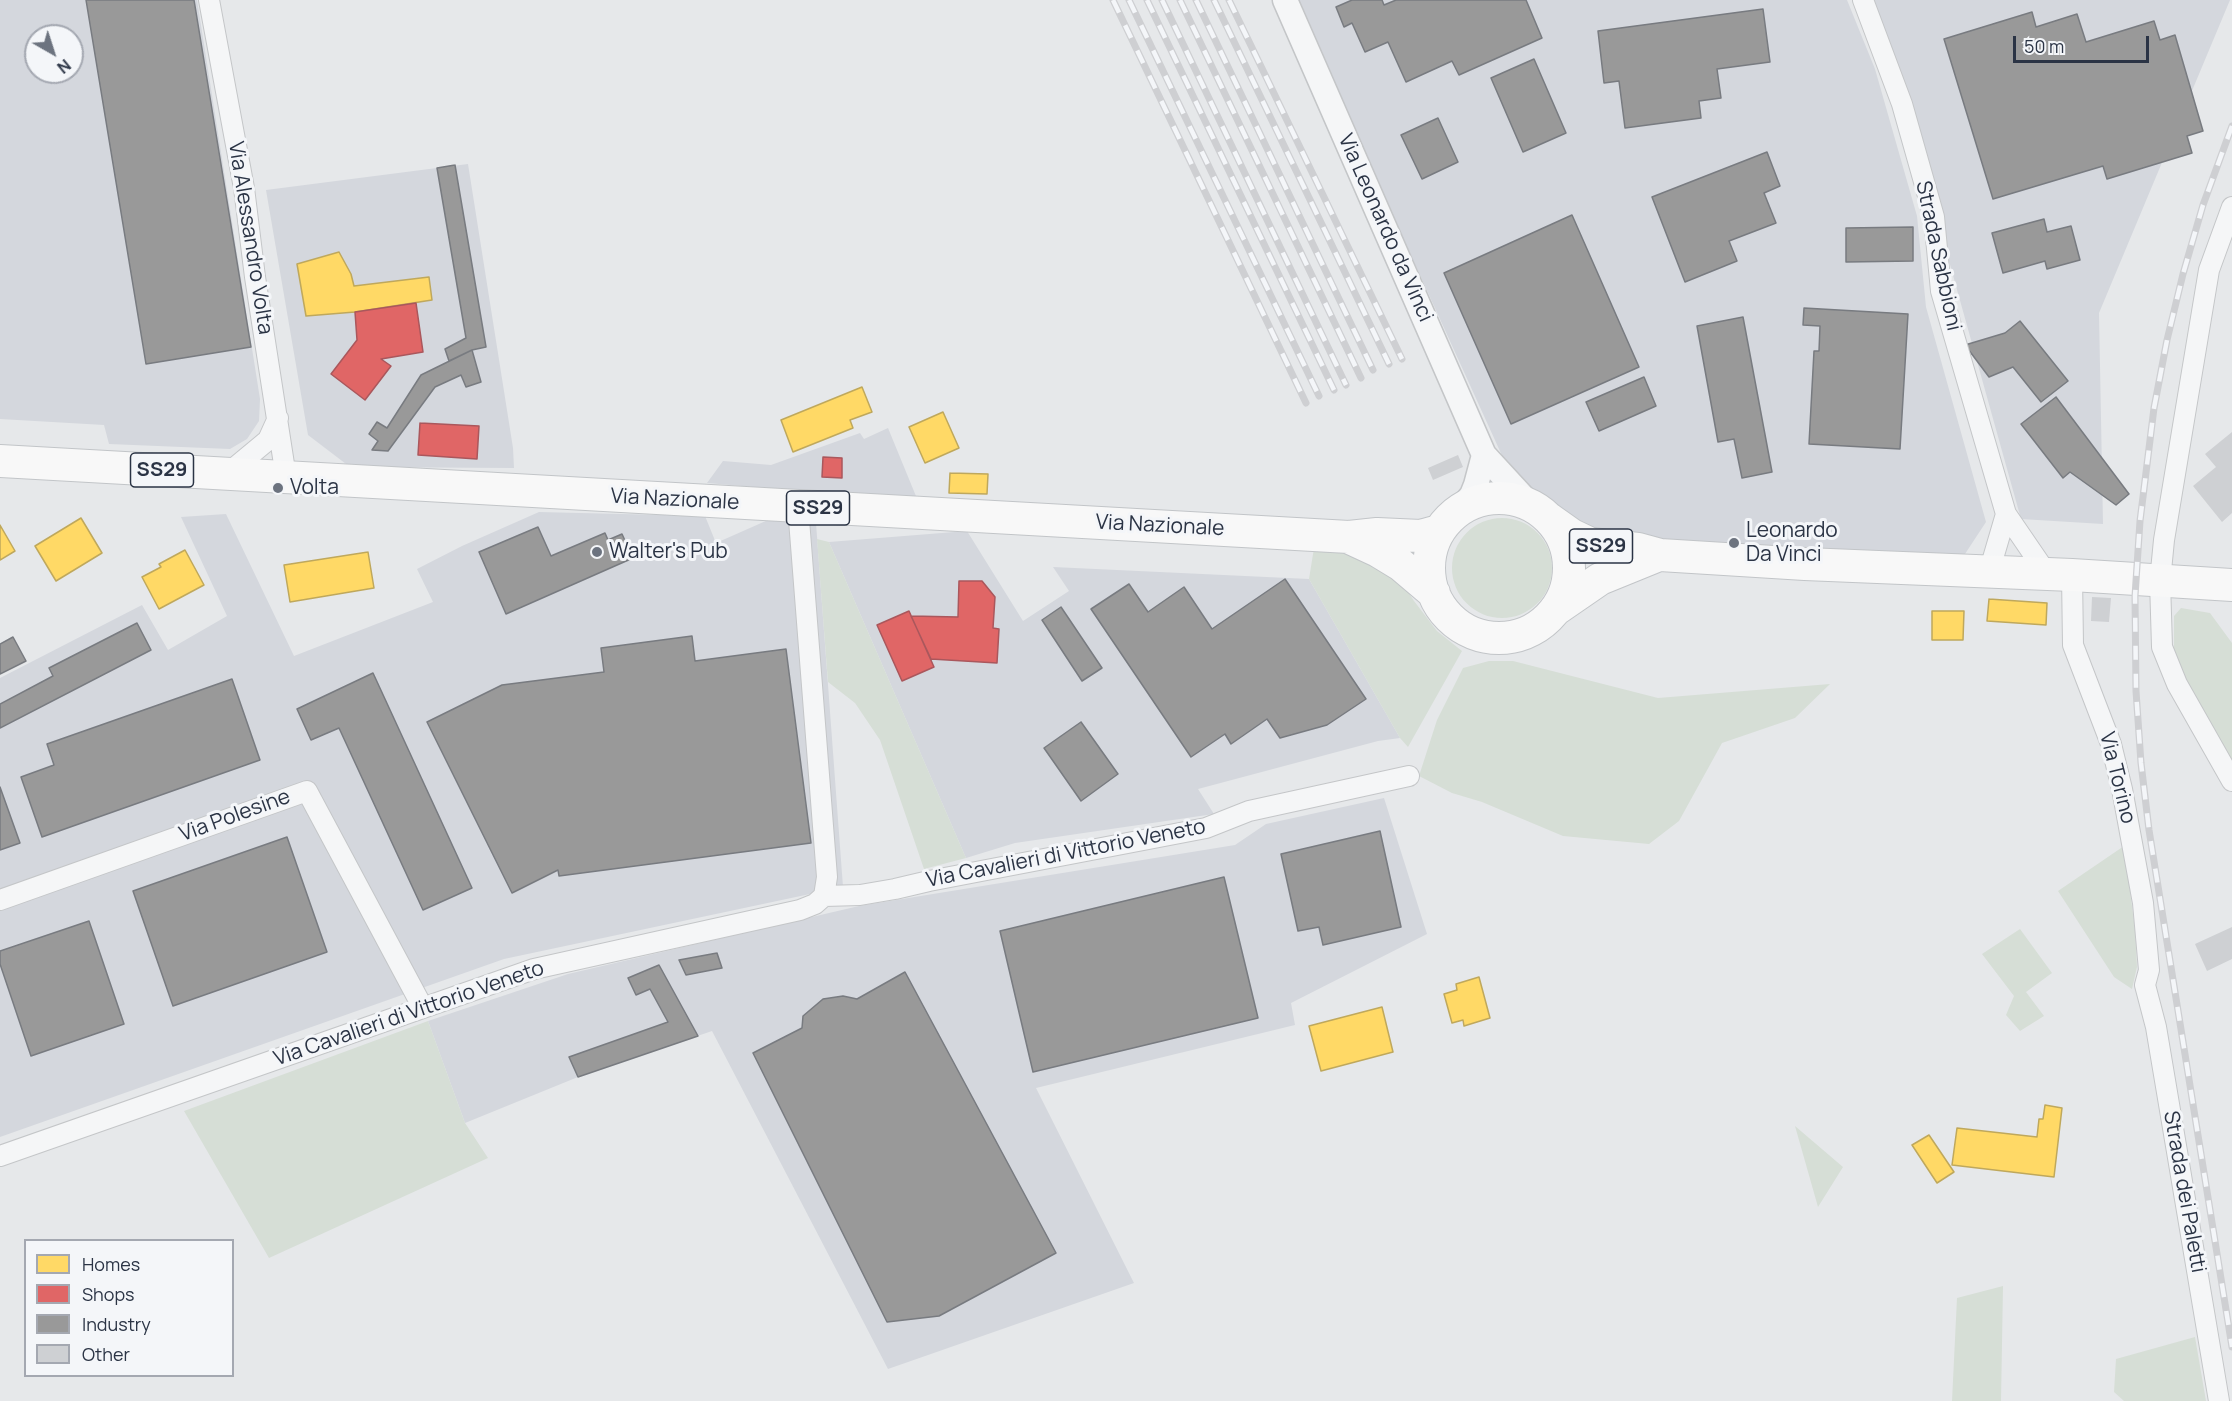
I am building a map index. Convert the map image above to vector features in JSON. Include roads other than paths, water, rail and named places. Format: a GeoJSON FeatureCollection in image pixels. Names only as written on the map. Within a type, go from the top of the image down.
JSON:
{"type":"FeatureCollection","features":[{"type":"Feature","properties":{"kind":"main road","name":"Via Nazionale"},"geometry":{"type":"LineString","coordinates":[[0,461],[1349,537],[1377,534],[1420,536],[1450,521]]}},
{"type":"Feature","properties":{"kind":"main road"},"geometry":{"type":"LineString","coordinates":[[1497,498],[1512,499],[1540,512],[1564,540],[1569,563],[1567,586],[1555,610],[1533,628],[1519,634],[1495,637],[1471,632],[1454,621],[1445,612],[1434,593],[1429,574],[1430,556],[1450,521],[1484,500],[1497,498]]}},
{"type":"Feature","properties":{"kind":"main road","name":"SS29"},"geometry":{"type":"LineString","coordinates":[[1540,512],[1572,535],[1591,544],[1638,549],[1660,555],[1805,564],[2060,574],[2232,585]]}},
{"type":"Feature","properties":{"kind":"main road","name":"Via Nazionale"},"geometry":{"type":"LineString","coordinates":[[1349,537],[1401,565],[1434,593]]}},
{"type":"Feature","properties":{"kind":"main road","name":"SS29"},"geometry":{"type":"LineString","coordinates":[[1555,610],[1600,579],[1660,555]]}},
{"type":"Feature","properties":{"kind":"street","name":"Via Alessandro Volta"},"geometry":{"type":"LineString","coordinates":[[209,0],[244,188],[255,278],[286,477]]}},
{"type":"Feature","properties":{"kind":"street","name":"Via Leonardo da Vinci"},"geometry":{"type":"LineString","coordinates":[[1285,0],[1484,455],[1540,512]]}},
{"type":"Feature","properties":{"kind":"street","name":"Strada Sabbioni"},"geometry":{"type":"LineString","coordinates":[[1863,0],[1902,104],[1934,217],[1941,291],[2006,514],[2060,574]]}},
{"type":"Feature","properties":{"kind":"street"},"geometry":{"type":"LineString","coordinates":[[2232,207],[2209,270],[2168,516],[2160,581],[2162,647],[2177,684],[2232,781]]}},
{"type":"Feature","properties":{"kind":"street"},"geometry":{"type":"LineString","coordinates":[[227,474],[268,440],[278,418]]}},
{"type":"Feature","properties":{"kind":"street"},"geometry":{"type":"LineString","coordinates":[[1450,521],[1472,495],[1484,455]]}},
{"type":"Feature","properties":{"kind":"street"},"geometry":{"type":"LineString","coordinates":[[798,507],[827,867],[824,896]]}},
{"type":"Feature","properties":{"kind":"street"},"geometry":{"type":"LineString","coordinates":[[1989,572],[2006,514]]}},
{"type":"Feature","properties":{"kind":"street","name":"Via Torino"},"geometry":{"type":"LineString","coordinates":[[2060,574],[2073,645],[2111,744],[2122,789],[2143,903],[2149,970],[2145,985]]}},
{"type":"Feature","properties":{"kind":"street","name":"Via Cavalieri di Vittorio Veneto"},"geometry":{"type":"LineString","coordinates":[[0,1156],[534,969],[800,910],[815,904],[824,896],[860,895],[895,890],[929,881],[1206,828],[1249,811],[1409,776]]}},
{"type":"Feature","properties":{"kind":"street","name":"Via Polesine"},"geometry":{"type":"LineString","coordinates":[[0,900],[307,791],[423,1008]]}},
{"type":"Feature","properties":{"kind":"street","name":"Strada dei Paletti"},"geometry":{"type":"LineString","coordinates":[[2145,985],[2156,1027],[2219,1401]]}},
{"type":"Feature","properties":{"kind":"railway"},"geometry":{"type":"LineString","coordinates":[[1113,0],[1306,403]]}},
{"type":"Feature","properties":{"kind":"railway"},"geometry":{"type":"LineString","coordinates":[[1129,0],[1319,396]]}},
{"type":"Feature","properties":{"kind":"railway"},"geometry":{"type":"LineString","coordinates":[[1147,0],[1334,390]]}},
{"type":"Feature","properties":{"kind":"railway"},"geometry":{"type":"LineString","coordinates":[[1162,0],[1346,385]]}},
{"type":"Feature","properties":{"kind":"railway"},"geometry":{"type":"LineString","coordinates":[[1180,0],[1361,378]]}},
{"type":"Feature","properties":{"kind":"railway"},"geometry":{"type":"LineString","coordinates":[[1196,0],[1373,370]]}},
{"type":"Feature","properties":{"kind":"railway"},"geometry":{"type":"LineString","coordinates":[[1214,0],[1389,364]]}},
{"type":"Feature","properties":{"kind":"railway"},"geometry":{"type":"LineString","coordinates":[[1229,0],[1402,359]]}},
{"type":"Feature","properties":{"kind":"railway"},"geometry":{"type":"LineString","coordinates":[[2232,126],[2203,205],[2167,340],[2154,408],[2140,521],[2135,596],[2136,691],[2149,830],[2232,1347]]}},
{"type":"Feature","properties":{"kind":"place","name":"Volta"},"geometry":{"type":"Point","coordinates":[278,488]}},
{"type":"Feature","properties":{"kind":"place","name":"Leonardo Da Vinci"},"geometry":{"type":"Point","coordinates":[1734,543]}},
{"type":"Feature","properties":{"kind":"place","name":"Walter's Pub"},"geometry":{"type":"Point","coordinates":[597,552]}}]}
